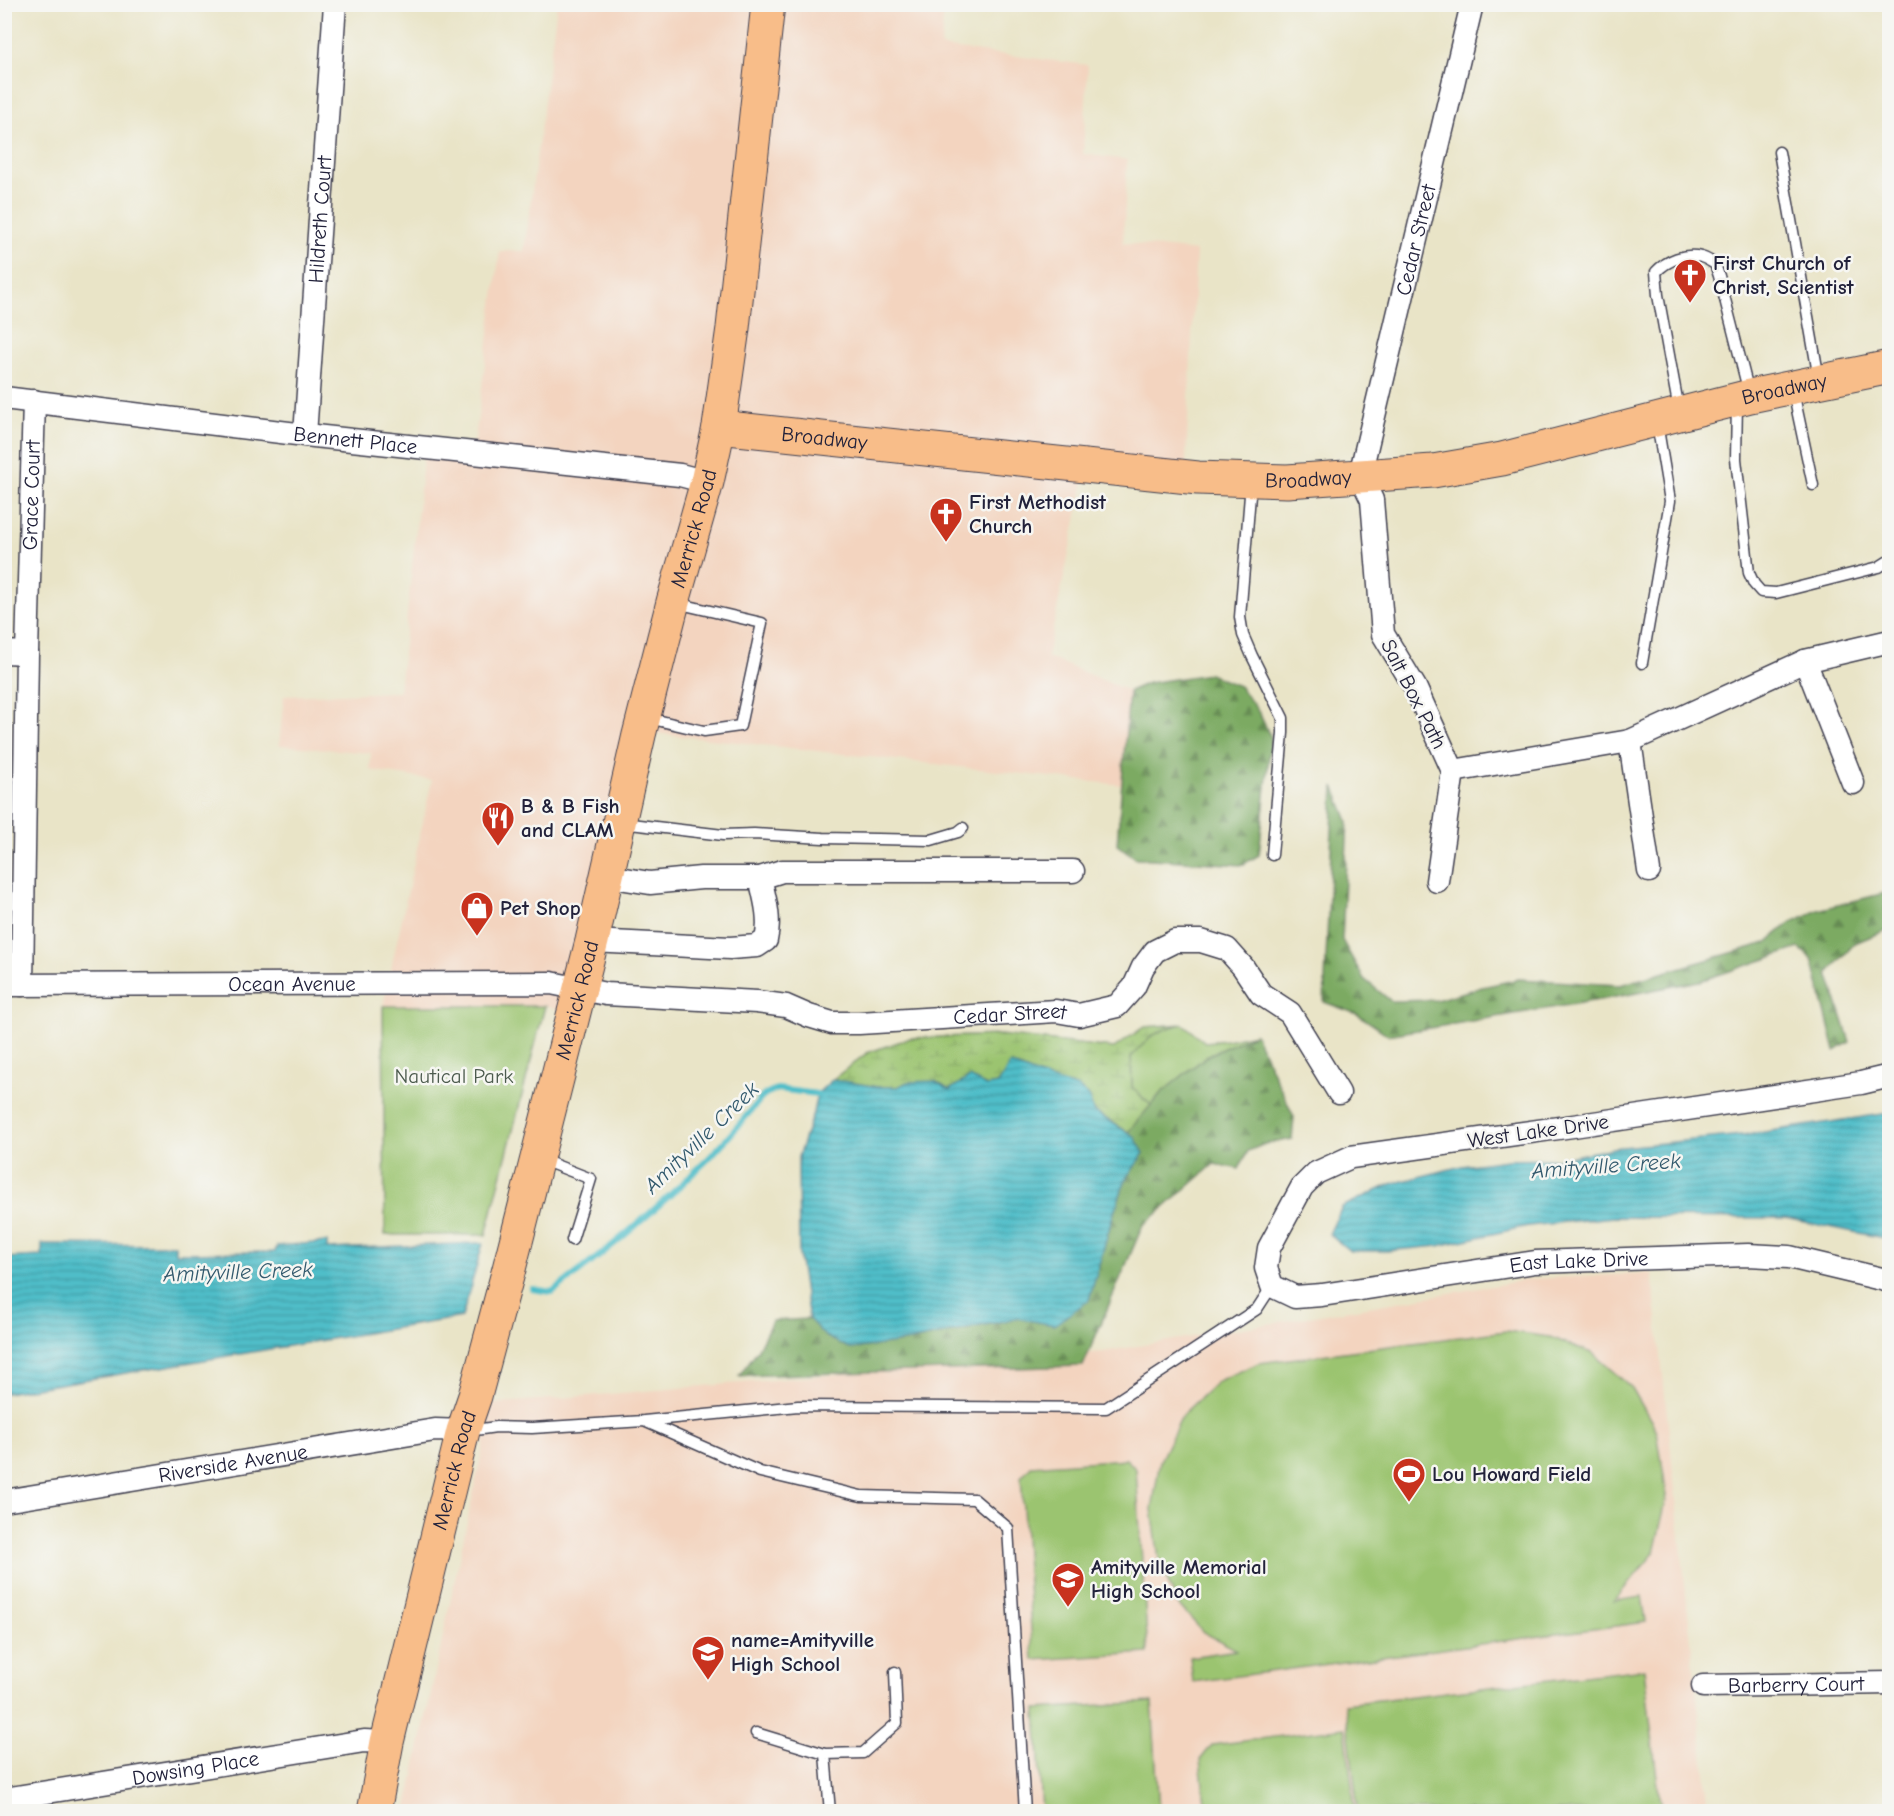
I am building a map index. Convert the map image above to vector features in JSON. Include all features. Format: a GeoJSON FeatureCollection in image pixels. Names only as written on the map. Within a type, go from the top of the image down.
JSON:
{"type":"FeatureCollection","features":[{"type":"Feature","properties":{"kind":"main road","name":"Merrick Road"},"geometry":{"type":"LineString","coordinates":[[374,1812],[387,1742],[463,1431],[478,1384],[537,1158],[592,941],[643,717],[707,482],[719,427],[733,328],[768,4]]}},
{"type":"Feature","properties":{"kind":"main road","name":"Broadway"},"geometry":{"type":"LineString","coordinates":[[719,427],[1198,478],[1287,481],[1434,471],[1502,459],[1744,398],[1890,368]]}},
{"type":"Feature","properties":{"kind":"street","name":"Hildreth Court"},"geometry":{"type":"LineString","coordinates":[[305,435],[335,4]]}},
{"type":"Feature","properties":{"kind":"street","name":"Cedar Street"},"geometry":{"type":"LineString","coordinates":[[1360,475],[1472,4]]}},
{"type":"Feature","properties":{"kind":"street","name":"Bennett Place"},"geometry":{"type":"LineString","coordinates":[[4,398],[305,435],[672,474],[707,482]]}},
{"type":"Feature","properties":{"kind":"street","name":"Grace Court"},"geometry":{"type":"LineString","coordinates":[[13,985],[16,652],[34,401]]}},
{"type":"Feature","properties":{"kind":"street","name":"Salt Box Path"},"geometry":{"type":"LineString","coordinates":[[1360,475],[1372,500],[1383,634],[1415,687],[1453,771],[1437,881]]}},
{"type":"Feature","properties":{"kind":"street","name":"Salt Box Path"},"geometry":{"type":"LineString","coordinates":[[1453,771],[1630,741],[1805,661],[1890,641]]}},
{"type":"Feature","properties":{"kind":"street"},"geometry":{"type":"LineString","coordinates":[[1805,661],[1853,783]]}},
{"type":"Feature","properties":{"kind":"street"},"geometry":{"type":"LineString","coordinates":[[1630,741],[1649,871]]}},
{"type":"Feature","properties":{"kind":"street"},"geometry":{"type":"LineString","coordinates":[[607,876],[650,883],[701,878],[760,878],[782,871],[1072,871]]}},
{"type":"Feature","properties":{"kind":"street"},"geometry":{"type":"LineString","coordinates":[[592,941],[730,948],[757,946],[766,940],[769,930],[760,878]]}},
{"type":"Feature","properties":{"kind":"street","name":"Cedar Street"},"geometry":{"type":"LineString","coordinates":[[579,989],[606,994],[757,1002],[786,1006],[832,1023],[1056,1011],[1079,1015],[1117,1006],[1134,987],[1143,967],[1155,951],[1175,941],[1201,941],[1227,950],[1243,967],[1261,994],[1290,1013],[1339,1093]]}},
{"type":"Feature","properties":{"kind":"street","name":"Ocean Avenue"},"geometry":{"type":"LineString","coordinates":[[13,985],[551,983],[579,989]]}},
{"type":"Feature","properties":{"kind":"street","name":"West Lake Drive"},"geometry":{"type":"LineString","coordinates":[[1272,1286],[1266,1268],[1269,1248],[1296,1196],[1316,1173],[1351,1157],[1861,1083],[1890,1076]]}},
{"type":"Feature","properties":{"kind":"street","name":"East Lake Drive"},"geometry":{"type":"LineString","coordinates":[[1272,1286],[1295,1297],[1322,1295],[1536,1262],[1748,1255],[1789,1257],[1890,1281]]}},
{"type":"Feature","properties":{"kind":"street","name":"Riverside Avenue"},"geometry":{"type":"LineString","coordinates":[[4,1501],[435,1430],[463,1431]]}},
{"type":"Feature","properties":{"kind":"street","name":"Barberry Court"},"geometry":{"type":"LineString","coordinates":[[1703,1686],[1890,1683]]}},
{"type":"Feature","properties":{"kind":"street","name":"Dowsing Place"},"geometry":{"type":"LineString","coordinates":[[4,1799],[364,1741],[387,1742]]}},
{"type":"Feature","properties":{"kind":"lane"},"geometry":{"type":"LineString","coordinates":[[1779,152],[1806,385],[1813,485]]}},
{"type":"Feature","properties":{"kind":"lane"},"geometry":{"type":"LineString","coordinates":[[1642,663],[1670,501],[1668,417],[1656,272],[1664,263],[1677,258],[1700,257],[1715,264],[1744,398],[1736,459],[1749,573],[1754,584],[1761,592],[1776,593],[1879,567],[1890,560]]}},
{"type":"Feature","properties":{"kind":"lane"},"geometry":{"type":"LineString","coordinates":[[1251,480],[1240,617],[1243,635],[1283,718],[1272,855]]}},
{"type":"Feature","properties":{"kind":"lane"},"geometry":{"type":"LineString","coordinates":[[643,717],[704,731],[740,726],[762,623],[673,602]]}},
{"type":"Feature","properties":{"kind":"lane"},"geometry":{"type":"LineString","coordinates":[[618,823],[723,835],[919,840],[941,838],[963,828]]}},
{"type":"Feature","properties":{"kind":"lane"},"geometry":{"type":"LineString","coordinates":[[537,1158],[591,1179],[572,1240]]}},
{"type":"Feature","properties":{"kind":"lane"},"geometry":{"type":"LineString","coordinates":[[463,1431],[496,1427],[532,1428],[644,1422],[798,1406],[1106,1408],[1257,1309],[1272,1286]]}},
{"type":"Feature","properties":{"kind":"lane"},"geometry":{"type":"LineString","coordinates":[[644,1422],[760,1472],[861,1496],[974,1499],[1008,1528],[1025,1812]]}},
{"type":"Feature","properties":{"kind":"lane"},"geometry":{"type":"LineString","coordinates":[[756,1733],[825,1754],[863,1754],[897,1723],[894,1672]]}},
{"type":"Feature","properties":{"kind":"lane"},"geometry":{"type":"LineString","coordinates":[[825,1754],[830,1812]]}},
{"type":"Feature","properties":{"kind":"shaded area"},"geometry":{"type":"Polygon","coordinates":[[[557,5],[944,5],[941,47],[1088,65],[1083,154],[1127,160],[1123,243],[1196,251],[1185,481],[1086,472],[1047,657],[1129,691],[1122,785],[645,732],[580,1016],[545,1006],[383,1006],[432,780],[370,770],[371,753],[279,745],[284,696],[399,692],[425,443],[473,455],[500,251],[524,251],[557,5]]]}},
{"type":"Feature","properties":{"kind":"shaded area","name":"Amityville Memorial High School"},"geometry":{"type":"Polygon","coordinates":[[[1652,1273],[1709,1811],[406,1812],[492,1404],[1103,1352],[1533,1279],[1652,1273]]]}},
{"type":"Feature","properties":{"kind":"green space"},"geometry":{"type":"Polygon","coordinates":[[[1209,674],[1239,686],[1257,709],[1271,737],[1259,855],[1242,865],[1136,858],[1117,845],[1129,691],[1148,683],[1209,674]]]}},
{"type":"Feature","properties":{"kind":"green space"},"geometry":{"type":"Polygon","coordinates":[[[1334,786],[1348,821],[1342,940],[1364,979],[1391,1001],[1436,1000],[1519,979],[1620,985],[1766,943],[1790,923],[1818,910],[1889,892],[1889,929],[1855,943],[1828,973],[1850,1042],[1835,1051],[1812,959],[1799,948],[1700,981],[1388,1035],[1357,1014],[1324,1002],[1334,786]]]}},
{"type":"Feature","properties":{"kind":"green space","name":"Nautical Park"},"geometry":{"type":"Polygon","coordinates":[[[383,1006],[545,1006],[486,1235],[385,1235],[383,1006]]]}},
{"type":"Feature","properties":{"kind":"green space"},"geometry":{"type":"Polygon","coordinates":[[[1183,1024],[1205,1042],[1255,1034],[1207,1056],[1161,1093],[1151,1105],[1132,1088],[1131,1057],[1154,1035],[1183,1024]]]}},
{"type":"Feature","properties":{"kind":"green space"},"geometry":{"type":"Polygon","coordinates":[[[1183,1024],[1154,1035],[1131,1057],[1132,1088],[1151,1105],[1128,1132],[1093,1111],[1089,1097],[1019,1067],[1007,1072],[998,1084],[987,1086],[970,1078],[949,1090],[935,1081],[898,1087],[877,1087],[832,1080],[867,1053],[910,1038],[1000,1035],[1114,1048],[1144,1027],[1183,1024]]]}},
{"type":"Feature","properties":{"kind":"green space"},"geometry":{"type":"Polygon","coordinates":[[[1255,1034],[1294,1117],[1292,1139],[1265,1144],[1248,1151],[1239,1169],[1214,1164],[1142,1227],[1083,1366],[739,1376],[757,1351],[772,1321],[809,1319],[825,1336],[851,1349],[910,1341],[1017,1318],[1054,1324],[1089,1300],[1114,1212],[1126,1179],[1144,1153],[1128,1132],[1161,1093],[1207,1056],[1255,1034]]]}},
{"type":"Feature","properties":{"kind":"green space","name":"Lou Howard Field"},"geometry":{"type":"Polygon","coordinates":[[[1506,1331],[1550,1337],[1592,1353],[1632,1388],[1657,1431],[1667,1496],[1654,1553],[1614,1601],[1642,1597],[1646,1622],[1193,1682],[1190,1657],[1237,1650],[1203,1632],[1177,1603],[1159,1560],[1152,1509],[1160,1461],[1183,1414],[1218,1381],[1259,1363],[1506,1331]]]}},
{"type":"Feature","properties":{"kind":"green space"},"geometry":{"type":"Polygon","coordinates":[[[1126,1459],[1136,1469],[1148,1653],[1033,1660],[1021,1477],[1031,1466],[1126,1459]]]}},
{"type":"Feature","properties":{"kind":"green space"},"geometry":{"type":"Polygon","coordinates":[[[1644,1669],[1661,1811],[1358,1811],[1345,1704],[1644,1669]]]}},
{"type":"Feature","properties":{"kind":"green space"},"geometry":{"type":"Polygon","coordinates":[[[1152,1702],[1159,1811],[1042,1811],[1036,1709],[1152,1702]]]}},
{"type":"Feature","properties":{"kind":"green space"},"geometry":{"type":"Polygon","coordinates":[[[1345,1728],[1355,1811],[1206,1811],[1200,1760],[1212,1745],[1345,1728]]]}},
{"type":"Feature","properties":{"kind":"water"},"geometry":{"type":"Polygon","coordinates":[[[1010,1064],[1079,1088],[1089,1097],[1093,1111],[1134,1136],[1144,1153],[1126,1179],[1114,1212],[1089,1300],[1054,1325],[1017,1318],[910,1341],[851,1349],[825,1336],[809,1319],[799,1255],[798,1157],[817,1094],[832,1080],[877,1087],[898,1087],[907,1082],[935,1081],[949,1090],[970,1077],[986,1086],[998,1084],[1010,1064]]]}},
{"type":"Feature","properties":{"kind":"water"},"geometry":{"type":"Polygon","coordinates":[[[1889,1113],[1889,1239],[1785,1218],[1613,1217],[1528,1226],[1438,1246],[1386,1251],[1350,1251],[1329,1234],[1342,1207],[1391,1184],[1462,1166],[1508,1160],[1560,1159],[1613,1148],[1752,1134],[1889,1113]]]}},
{"type":"Feature","properties":{"kind":"water"},"geometry":{"type":"Polygon","coordinates":[[[327,1242],[327,1249],[483,1243],[462,1317],[5,1393],[5,1258],[42,1256],[42,1244],[175,1245],[175,1253],[275,1252],[277,1246],[327,1242]]]}},
{"type":"Feature","properties":{"kind":"waterway","name":"Amityville Creek"},"geometry":{"type":"LineString","coordinates":[[532,1289],[552,1292],[613,1245],[707,1160],[765,1094],[777,1089],[817,1094],[823,1097]]}},
{"type":"Feature","properties":{"kind":"place","name":"First Church of Christ, Scientist"},"geometry":{"type":"Point","coordinates":[1690,304]}},
{"type":"Feature","properties":{"kind":"place","name":"First Methodist Church"},"geometry":{"type":"Point","coordinates":[946,543]}},
{"type":"Feature","properties":{"kind":"place","name":"B & B Fish and CLAM"},"geometry":{"type":"Point","coordinates":[498,847]}},
{"type":"Feature","properties":{"kind":"place","name":"Pet Shop"},"geometry":{"type":"Point","coordinates":[477,937]}},
{"type":"Feature","properties":{"kind":"place","name":"Lou Howard Field"},"geometry":{"type":"Point","coordinates":[1409,1503]}},
{"type":"Feature","properties":{"kind":"place","name":"Amityville Memorial High School"},"geometry":{"type":"Point","coordinates":[1068,1608]}},
{"type":"Feature","properties":{"kind":"place","name":"name=Amityville High School"},"geometry":{"type":"Point","coordinates":[708,1681]}}]}
